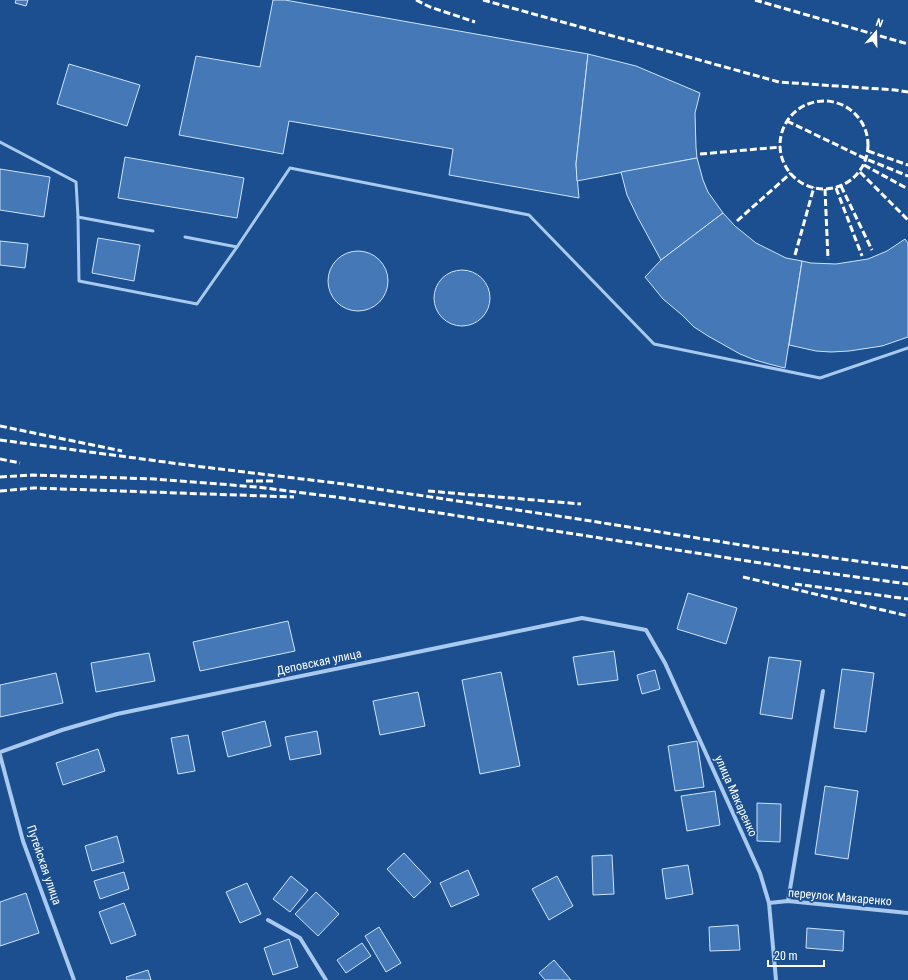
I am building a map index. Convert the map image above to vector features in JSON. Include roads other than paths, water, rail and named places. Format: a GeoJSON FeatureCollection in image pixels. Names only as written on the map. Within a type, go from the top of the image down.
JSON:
{"type":"FeatureCollection","features":[{"type":"Feature","properties":{"kind":"street","name":"Деповская улица"},"geometry":{"type":"LineString","coordinates":[[0,754],[62,730],[117,714],[582,618],[646,630]]}},
{"type":"Feature","properties":{"kind":"street","name":"улица Макаренко"},"geometry":{"type":"LineString","coordinates":[[646,630],[668,670],[760,873],[769,903],[776,980]]}},
{"type":"Feature","properties":{"kind":"street"},"geometry":{"type":"LineString","coordinates":[[788,901],[823,690]]}},
{"type":"Feature","properties":{"kind":"street","name":"Путейская улица"},"geometry":{"type":"LineString","coordinates":[[0,754],[23,841],[74,980]]}},
{"type":"Feature","properties":{"kind":"street","name":"переулок Макаренко"},"geometry":{"type":"LineString","coordinates":[[769,903],[788,901],[908,913]]}},
{"type":"Feature","properties":{"kind":"street"},"geometry":{"type":"LineString","coordinates":[[268,920],[300,938],[326,980]]}},
{"type":"Feature","properties":{"kind":"lane"},"geometry":{"type":"LineString","coordinates":[[0,142],[76,182],[79,281],[197,304],[290,168],[529,215],[654,344],[820,378],[908,348]]}},
{"type":"Feature","properties":{"kind":"lane"},"geometry":{"type":"LineString","coordinates":[[78,217],[153,231]]}},
{"type":"Feature","properties":{"kind":"lane"},"geometry":{"type":"LineString","coordinates":[[185,237],[237,247]]}},
{"type":"Feature","properties":{"kind":"railway"},"geometry":{"type":"LineString","coordinates":[[416,0],[430,7],[475,22]]}},
{"type":"Feature","properties":{"kind":"railway"},"geometry":{"type":"LineString","coordinates":[[483,0],[779,82],[908,92]]}},
{"type":"Feature","properties":{"kind":"railway"},"geometry":{"type":"LineString","coordinates":[[755,0],[908,44]]}},
{"type":"Feature","properties":{"kind":"railway"},"geometry":{"type":"LineString","coordinates":[[824,101],[841,104],[855,114],[865,128],[868,145],[865,162],[855,176],[841,186],[824,189],[807,186],[793,176],[783,162],[780,145],[783,128],[793,114],[807,104],[824,101]]}},
{"type":"Feature","properties":{"kind":"railway"},"geometry":{"type":"LineString","coordinates":[[787,121],[866,159],[908,176]]}},
{"type":"Feature","properties":{"kind":"railway"},"geometry":{"type":"LineString","coordinates":[[700,154],[781,147]]}},
{"type":"Feature","properties":{"kind":"railway"},"geometry":{"type":"LineString","coordinates":[[868,151],[908,165]]}},
{"type":"Feature","properties":{"kind":"railway"},"geometry":{"type":"LineString","coordinates":[[864,165],[908,189]]}},
{"type":"Feature","properties":{"kind":"railway"},"geometry":{"type":"LineString","coordinates":[[860,172],[908,220]]}},
{"type":"Feature","properties":{"kind":"railway"},"geometry":{"type":"LineString","coordinates":[[737,221],[791,173]]}},
{"type":"Feature","properties":{"kind":"railway"},"geometry":{"type":"LineString","coordinates":[[841,186],[872,250]]}},
{"type":"Feature","properties":{"kind":"railway"},"geometry":{"type":"LineString","coordinates":[[795,255],[814,187]]}},
{"type":"Feature","properties":{"kind":"railway"},"geometry":{"type":"LineString","coordinates":[[836,188],[862,256]]}},
{"type":"Feature","properties":{"kind":"railway"},"geometry":{"type":"LineString","coordinates":[[825,189],[828,259]]}},
{"type":"Feature","properties":{"kind":"railway"},"geometry":{"type":"LineString","coordinates":[[0,426],[122,451]]}},
{"type":"Feature","properties":{"kind":"railway"},"geometry":{"type":"LineString","coordinates":[[0,440],[344,484],[760,548],[908,568]]}},
{"type":"Feature","properties":{"kind":"railway"},"geometry":{"type":"LineString","coordinates":[[0,459],[20,463]]}},
{"type":"Feature","properties":{"kind":"railway"},"geometry":{"type":"LineString","coordinates":[[0,477],[32,475],[155,479],[257,487],[343,498],[812,571],[908,584]]}},
{"type":"Feature","properties":{"kind":"railway"},"geometry":{"type":"LineString","coordinates":[[246,481],[276,481]]}},
{"type":"Feature","properties":{"kind":"railway"},"geometry":{"type":"LineString","coordinates":[[0,491],[34,488],[294,497]]}},
{"type":"Feature","properties":{"kind":"railway"},"geometry":{"type":"LineString","coordinates":[[428,491],[581,504]]}},
{"type":"Feature","properties":{"kind":"railway"},"geometry":{"type":"LineString","coordinates":[[743,577],[908,616]]}},
{"type":"Feature","properties":{"kind":"railway"},"geometry":{"type":"LineString","coordinates":[[795,584],[908,599]]}}]}
